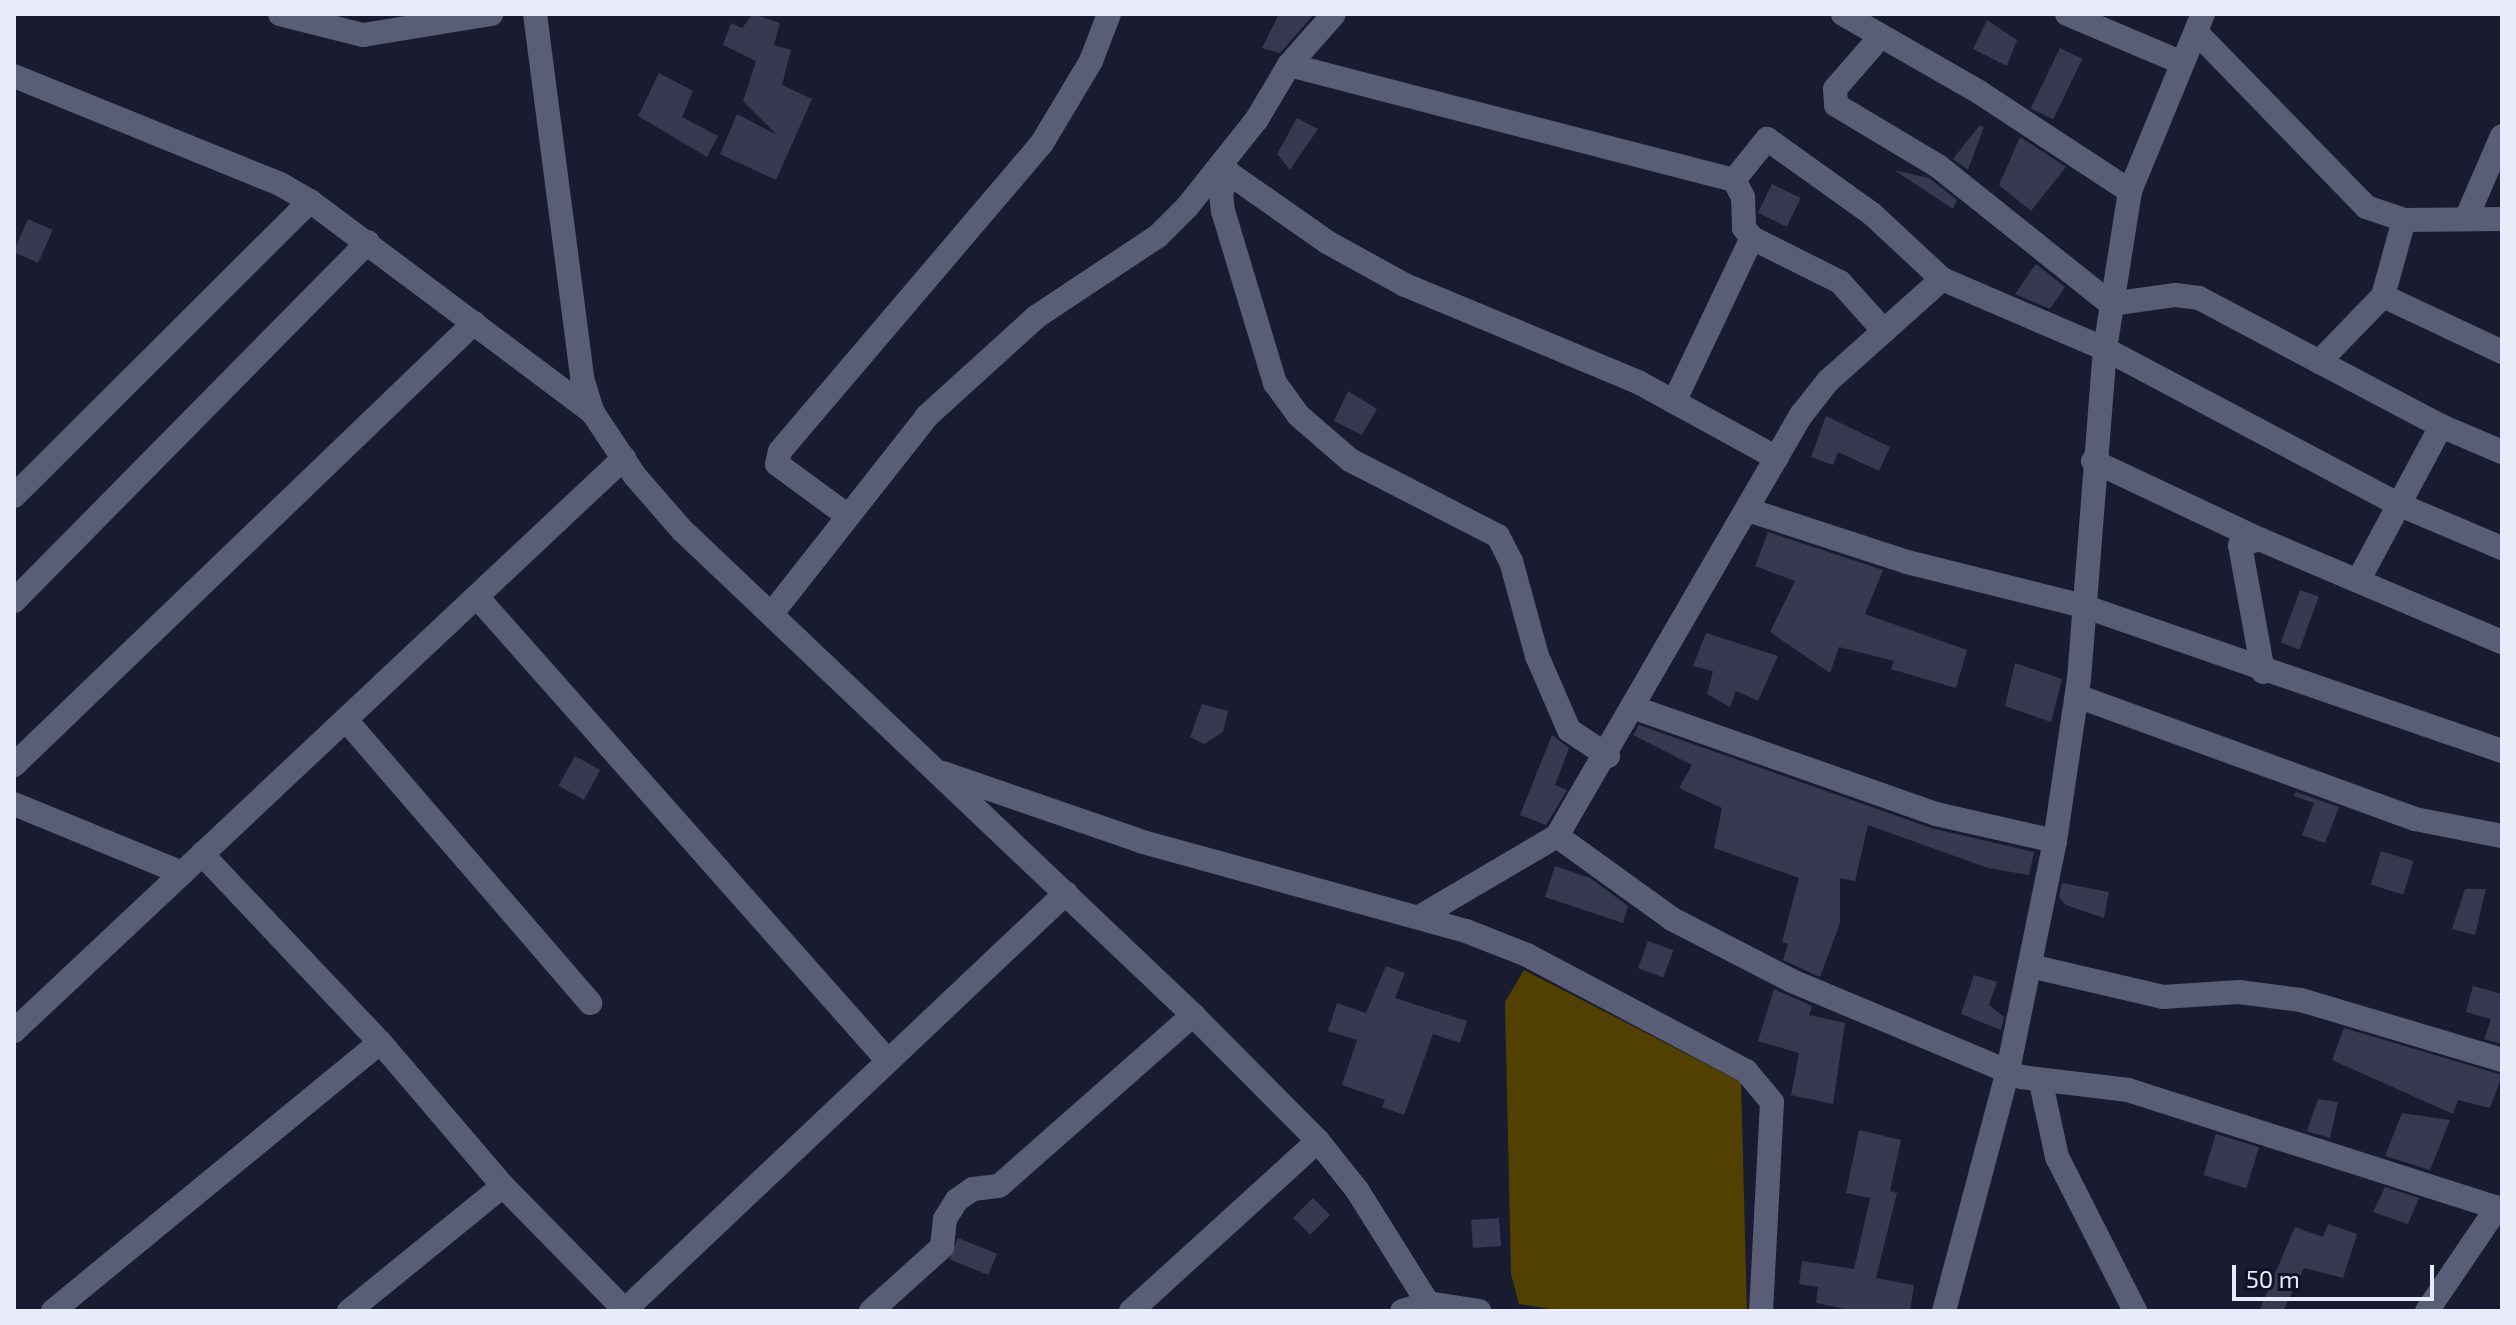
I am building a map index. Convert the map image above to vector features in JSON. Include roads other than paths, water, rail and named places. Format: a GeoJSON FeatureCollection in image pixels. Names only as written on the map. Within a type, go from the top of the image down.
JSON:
{"type":"FeatureCollection","features":[{"type":"Feature","properties":{"kind":"street"},"geometry":{"type":"LineString","coordinates":[[280,14],[363,35],[491,14]]}},
{"type":"Feature","properties":{"kind":"street"},"geometry":{"type":"LineString","coordinates":[[535,14],[582,378],[593,413],[624,458],[682,530],[773,612],[1193,1015],[1318,1141],[1357,1190],[1428,1303]]}},
{"type":"Feature","properties":{"kind":"street"},"geometry":{"type":"LineString","coordinates":[[848,516],[777,464],[780,451],[1042,143],[1091,61],[1109,14]]}},
{"type":"Feature","properties":{"kind":"street"},"geometry":{"type":"LineString","coordinates":[[773,612],[927,416],[1036,317],[1158,236],[1224,170],[1289,65],[1334,14]]}},
{"type":"Feature","properties":{"kind":"street"},"geometry":{"type":"LineString","coordinates":[[1843,14],[1979,92],[2130,191]]}},
{"type":"Feature","properties":{"kind":"street"},"geometry":{"type":"LineString","coordinates":[[2067,14],[2180,62]]}},
{"type":"Feature","properties":{"kind":"street"},"geometry":{"type":"LineString","coordinates":[[1944,1311],[2008,1070],[2055,841],[2077,696],[2093,461],[2105,349],[2130,191],[2180,62],[2200,24],[2366,207],[2404,220],[2502,219]]}},
{"type":"Feature","properties":{"kind":"street"},"geometry":{"type":"LineString","coordinates":[[1881,36],[1835,89],[1836,105],[1938,166],[2111,304],[2175,295],[2199,298],[2441,426],[2502,452]]}},
{"type":"Feature","properties":{"kind":"street"},"geometry":{"type":"LineString","coordinates":[[1289,65],[1734,180],[1743,197],[1744,228],[1752,238],[1840,282],[1884,331]]}},
{"type":"Feature","properties":{"kind":"street"},"geometry":{"type":"LineString","coordinates":[[14,76],[280,184],[310,201],[593,413]]}},
{"type":"Feature","properties":{"kind":"street"},"geometry":{"type":"LineString","coordinates":[[2466,219],[2502,136]]}},
{"type":"Feature","properties":{"kind":"street"},"geometry":{"type":"LineString","coordinates":[[1734,180],[1767,139],[1872,214],[1942,279],[2105,349],[2400,505],[2502,548]]}},
{"type":"Feature","properties":{"kind":"street"},"geometry":{"type":"LineString","coordinates":[[1224,170],[1327,242],[1405,285],[1674,402],[1777,458]]}},
{"type":"Feature","properties":{"kind":"street"},"geometry":{"type":"LineString","coordinates":[[1224,170],[1221,193],[1223,211],[1275,383],[1298,415],[1350,460],[1498,536],[1511,561],[1537,656],[1569,730],[1608,756]]}},
{"type":"Feature","properties":{"kind":"street"},"geometry":{"type":"LineString","coordinates":[[14,496],[310,201]]}},
{"type":"Feature","properties":{"kind":"street"},"geometry":{"type":"LineString","coordinates":[[2319,362],[2383,296],[2404,220]]}},
{"type":"Feature","properties":{"kind":"street"},"geometry":{"type":"LineString","coordinates":[[1674,402],[1752,238]]}},
{"type":"Feature","properties":{"kind":"street"},"geometry":{"type":"LineString","coordinates":[[14,601],[368,242]]}},
{"type":"Feature","properties":{"kind":"street"},"geometry":{"type":"LineString","coordinates":[[1421,916],[1557,836],[1608,756],[1777,458],[1828,381],[1942,279]]}},
{"type":"Feature","properties":{"kind":"street"},"geometry":{"type":"LineString","coordinates":[[2383,296],[2502,352]]}},
{"type":"Feature","properties":{"kind":"street"},"geometry":{"type":"LineString","coordinates":[[14,765],[474,323]]}},
{"type":"Feature","properties":{"kind":"street"},"geometry":{"type":"LineString","coordinates":[[2358,581],[2441,426]]}},
{"type":"Feature","properties":{"kind":"street"},"geometry":{"type":"LineString","coordinates":[[14,1031],[624,458]]}},
{"type":"Feature","properties":{"kind":"street"},"geometry":{"type":"LineString","coordinates":[[2093,461],[2259,539],[2502,642]]}},
{"type":"Feature","properties":{"kind":"street"},"geometry":{"type":"LineString","coordinates":[[1748,510],[1907,562],[2083,606],[2263,672],[2502,751]]}},
{"type":"Feature","properties":{"kind":"street"},"geometry":{"type":"LineString","coordinates":[[2259,539],[2240,545],[2263,672]]}},
{"type":"Feature","properties":{"kind":"street"},"geometry":{"type":"LineString","coordinates":[[478,598],[888,1061]]}},
{"type":"Feature","properties":{"kind":"street"},"geometry":{"type":"LineString","coordinates":[[2077,696],[2415,819],[2502,836]]}},
{"type":"Feature","properties":{"kind":"street"},"geometry":{"type":"LineString","coordinates":[[1635,708],[1936,814],[2055,841]]}},
{"type":"Feature","properties":{"kind":"street"},"geometry":{"type":"LineString","coordinates":[[346,720],[590,1003]]}},
{"type":"Feature","properties":{"kind":"street"},"geometry":{"type":"LineString","coordinates":[[937,771],[1143,842],[1421,916],[1527,955],[1746,1071],[1764,1087],[1772,1102],[1761,1311]]}},
{"type":"Feature","properties":{"kind":"street"},"geometry":{"type":"LineString","coordinates":[[14,804],[182,873]]}},
{"type":"Feature","properties":{"kind":"street"},"geometry":{"type":"LineString","coordinates":[[1557,836],[1650,905],[1779,974],[2008,1070],[2041,1083],[2128,1090],[2500,1208],[2427,1311]]}},
{"type":"Feature","properties":{"kind":"street"},"geometry":{"type":"LineString","coordinates":[[202,854],[380,1042],[503,1186],[626,1311],[1066,893]]}},
{"type":"Feature","properties":{"kind":"street"},"geometry":{"type":"LineString","coordinates":[[2030,966],[2163,997],[2239,992],[2301,1000],[2502,1060]]}},
{"type":"Feature","properties":{"kind":"street"},"geometry":{"type":"LineString","coordinates":[[871,1311],[942,1247],[945,1219],[957,1200],[973,1189],[999,1186],[1193,1015]]}},
{"type":"Feature","properties":{"kind":"street"},"geometry":{"type":"LineString","coordinates":[[53,1311],[380,1042]]}},
{"type":"Feature","properties":{"kind":"street"},"geometry":{"type":"LineString","coordinates":[[2041,1083],[2057,1157],[2135,1311]]}},
{"type":"Feature","properties":{"kind":"street"},"geometry":{"type":"LineString","coordinates":[[1131,1311],[1318,1141]]}},
{"type":"Feature","properties":{"kind":"street"},"geometry":{"type":"LineString","coordinates":[[358,1308],[503,1186]]}},
{"type":"Feature","properties":{"kind":"street"},"geometry":{"type":"LineString","coordinates":[[1402,1311],[1428,1303],[1479,1311]]}}]}
